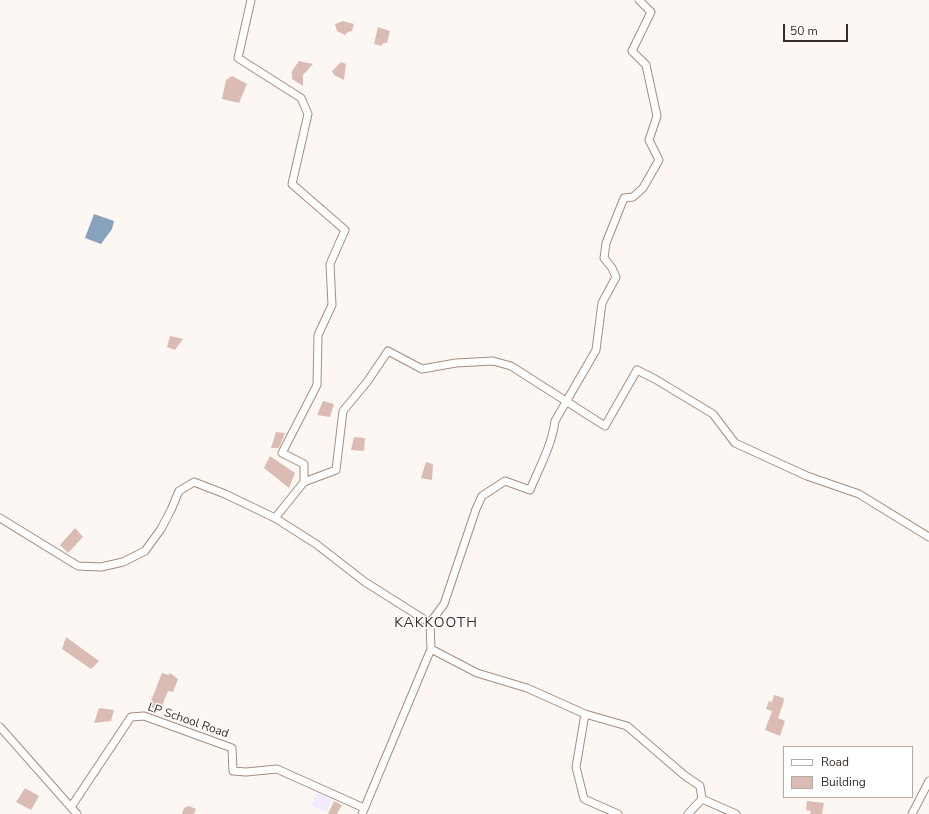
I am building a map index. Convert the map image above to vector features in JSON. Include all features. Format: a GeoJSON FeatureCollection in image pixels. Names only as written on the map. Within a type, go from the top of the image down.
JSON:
{"type":"FeatureCollection","features":[{"type":"Feature","properties":{"kind":"street"},"geometry":{"type":"LineString","coordinates":[[251,0],[238,58],[301,98],[308,114],[292,184],[345,230],[330,264],[332,305],[318,335],[317,385],[282,453],[304,464],[304,482]]}},
{"type":"Feature","properties":{"kind":"street"},"geometry":{"type":"LineString","coordinates":[[639,0],[650,12],[632,51],[646,65],[657,116],[649,140],[658,160],[643,188],[633,197],[624,198],[606,243],[604,258],[612,268],[616,277],[602,303],[596,350],[555,421],[546,452],[530,490],[505,481],[482,496],[476,509],[444,604],[430,623],[431,649],[477,673],[527,688],[584,714],[627,726],[684,775],[700,786],[702,799]]}},
{"type":"Feature","properties":{"kind":"street"},"geometry":{"type":"LineString","coordinates":[[275,518],[304,482],[336,470],[343,411],[367,382],[388,351],[422,369],[456,363],[493,361],[511,366],[605,426],[636,370],[655,379],[712,414],[735,444],[807,476],[859,494],[929,538]]}},
{"type":"Feature","properties":{"kind":"street"},"geometry":{"type":"LineString","coordinates":[[0,518],[78,566],[101,567],[123,562],[146,551],[161,529],[179,491],[194,482],[225,494],[275,518],[316,544],[365,582],[430,623]]}},
{"type":"Feature","properties":{"kind":"street","name":"LP School Road"},"geometry":{"type":"LineString","coordinates":[[71,807],[131,717],[144,716],[232,748],[233,771],[246,772],[277,769],[363,811],[431,649]]}},
{"type":"Feature","properties":{"kind":"street"},"geometry":{"type":"LineString","coordinates":[[584,714],[576,767],[584,799],[618,814]]}},
{"type":"Feature","properties":{"kind":"street"},"geometry":{"type":"LineString","coordinates":[[0,728],[77,814]]}},
{"type":"Feature","properties":{"kind":"street"},"geometry":{"type":"LineString","coordinates":[[912,814],[929,781]]}},
{"type":"Feature","properties":{"kind":"street"},"geometry":{"type":"LineString","coordinates":[[688,814],[702,799]]}},
{"type":"Feature","properties":{"kind":"street"},"geometry":{"type":"LineString","coordinates":[[702,799],[736,814]]}},
{"type":"Feature","properties":{"kind":"shaded area"},"geometry":{"type":"Polygon","coordinates":[[[317,792],[333,798],[327,812],[311,806],[317,792]]]}},
{"type":"Feature","properties":{"kind":"water"},"geometry":{"type":"Polygon","coordinates":[[[94,214],[114,221],[112,229],[101,244],[85,238],[94,214]]]}},
{"type":"Feature","properties":{"kind":"building"},"geometry":{"type":"Polygon","coordinates":[[[343,21],[354,24],[352,31],[345,35],[337,31],[335,24],[343,21]]]}},
{"type":"Feature","properties":{"kind":"building"},"geometry":{"type":"Polygon","coordinates":[[[378,27],[390,31],[387,43],[383,43],[382,46],[374,44],[378,27]]]}},
{"type":"Feature","properties":{"kind":"building"},"geometry":{"type":"Polygon","coordinates":[[[299,61],[313,64],[303,75],[303,86],[292,79],[292,71],[299,61]]]}},
{"type":"Feature","properties":{"kind":"building"},"geometry":{"type":"Polygon","coordinates":[[[341,62],[346,64],[344,80],[334,75],[332,71],[341,62]]]}},
{"type":"Feature","properties":{"kind":"building"},"geometry":{"type":"Polygon","coordinates":[[[232,76],[247,84],[239,103],[222,99],[226,80],[232,76]]]}},
{"type":"Feature","properties":{"kind":"building"},"geometry":{"type":"Polygon","coordinates":[[[170,336],[183,339],[175,350],[167,347],[170,336]]]}},
{"type":"Feature","properties":{"kind":"building"},"geometry":{"type":"Polygon","coordinates":[[[323,401],[334,404],[330,417],[317,415],[323,401]]]}},
{"type":"Feature","properties":{"kind":"building"},"geometry":{"type":"Polygon","coordinates":[[[276,432],[285,433],[279,448],[271,448],[276,432]]]}},
{"type":"Feature","properties":{"kind":"building"},"geometry":{"type":"Polygon","coordinates":[[[354,437],[365,438],[364,451],[351,450],[354,437]]]}},
{"type":"Feature","properties":{"kind":"building"},"geometry":{"type":"Polygon","coordinates":[[[270,456],[295,473],[289,488],[264,468],[270,456]]]}},
{"type":"Feature","properties":{"kind":"building"},"geometry":{"type":"Polygon","coordinates":[[[426,462],[433,464],[432,480],[421,478],[426,462]]]}},
{"type":"Feature","properties":{"kind":"building"},"geometry":{"type":"Polygon","coordinates":[[[75,528],[83,537],[68,553],[60,545],[75,528]]]}},
{"type":"Feature","properties":{"kind":"building"},"geometry":{"type":"Polygon","coordinates":[[[66,637],[99,661],[91,669],[62,649],[66,637]]]}},
{"type":"Feature","properties":{"kind":"building"},"geometry":{"type":"Polygon","coordinates":[[[162,673],[169,675],[170,673],[178,679],[173,692],[168,691],[160,711],[149,706],[162,673]]]}},
{"type":"Feature","properties":{"kind":"building"},"geometry":{"type":"Polygon","coordinates":[[[774,695],[784,698],[778,718],[785,721],[780,736],[765,730],[772,711],[766,709],[769,701],[772,702],[774,695]]]}},
{"type":"Feature","properties":{"kind":"building"},"geometry":{"type":"Polygon","coordinates":[[[99,708],[114,710],[111,721],[94,723],[99,708]]]}},
{"type":"Feature","properties":{"kind":"building"},"geometry":{"type":"Polygon","coordinates":[[[25,788],[39,796],[31,810],[16,802],[25,788]]]}},
{"type":"Feature","properties":{"kind":"building"},"geometry":{"type":"Polygon","coordinates":[[[334,801],[342,805],[337,814],[328,814],[334,801]]]}},
{"type":"Feature","properties":{"kind":"building"},"geometry":{"type":"Polygon","coordinates":[[[807,801],[824,803],[822,814],[810,814],[811,811],[806,810],[807,801]]]}},
{"type":"Feature","properties":{"kind":"building"},"geometry":{"type":"Polygon","coordinates":[[[189,806],[196,809],[194,814],[182,814],[184,808],[189,806]]]}},
{"type":"Feature","properties":{"kind":"district","name":"KAKKOOTH"},"geometry":{"type":"Point","coordinates":[436,624]}}]}
